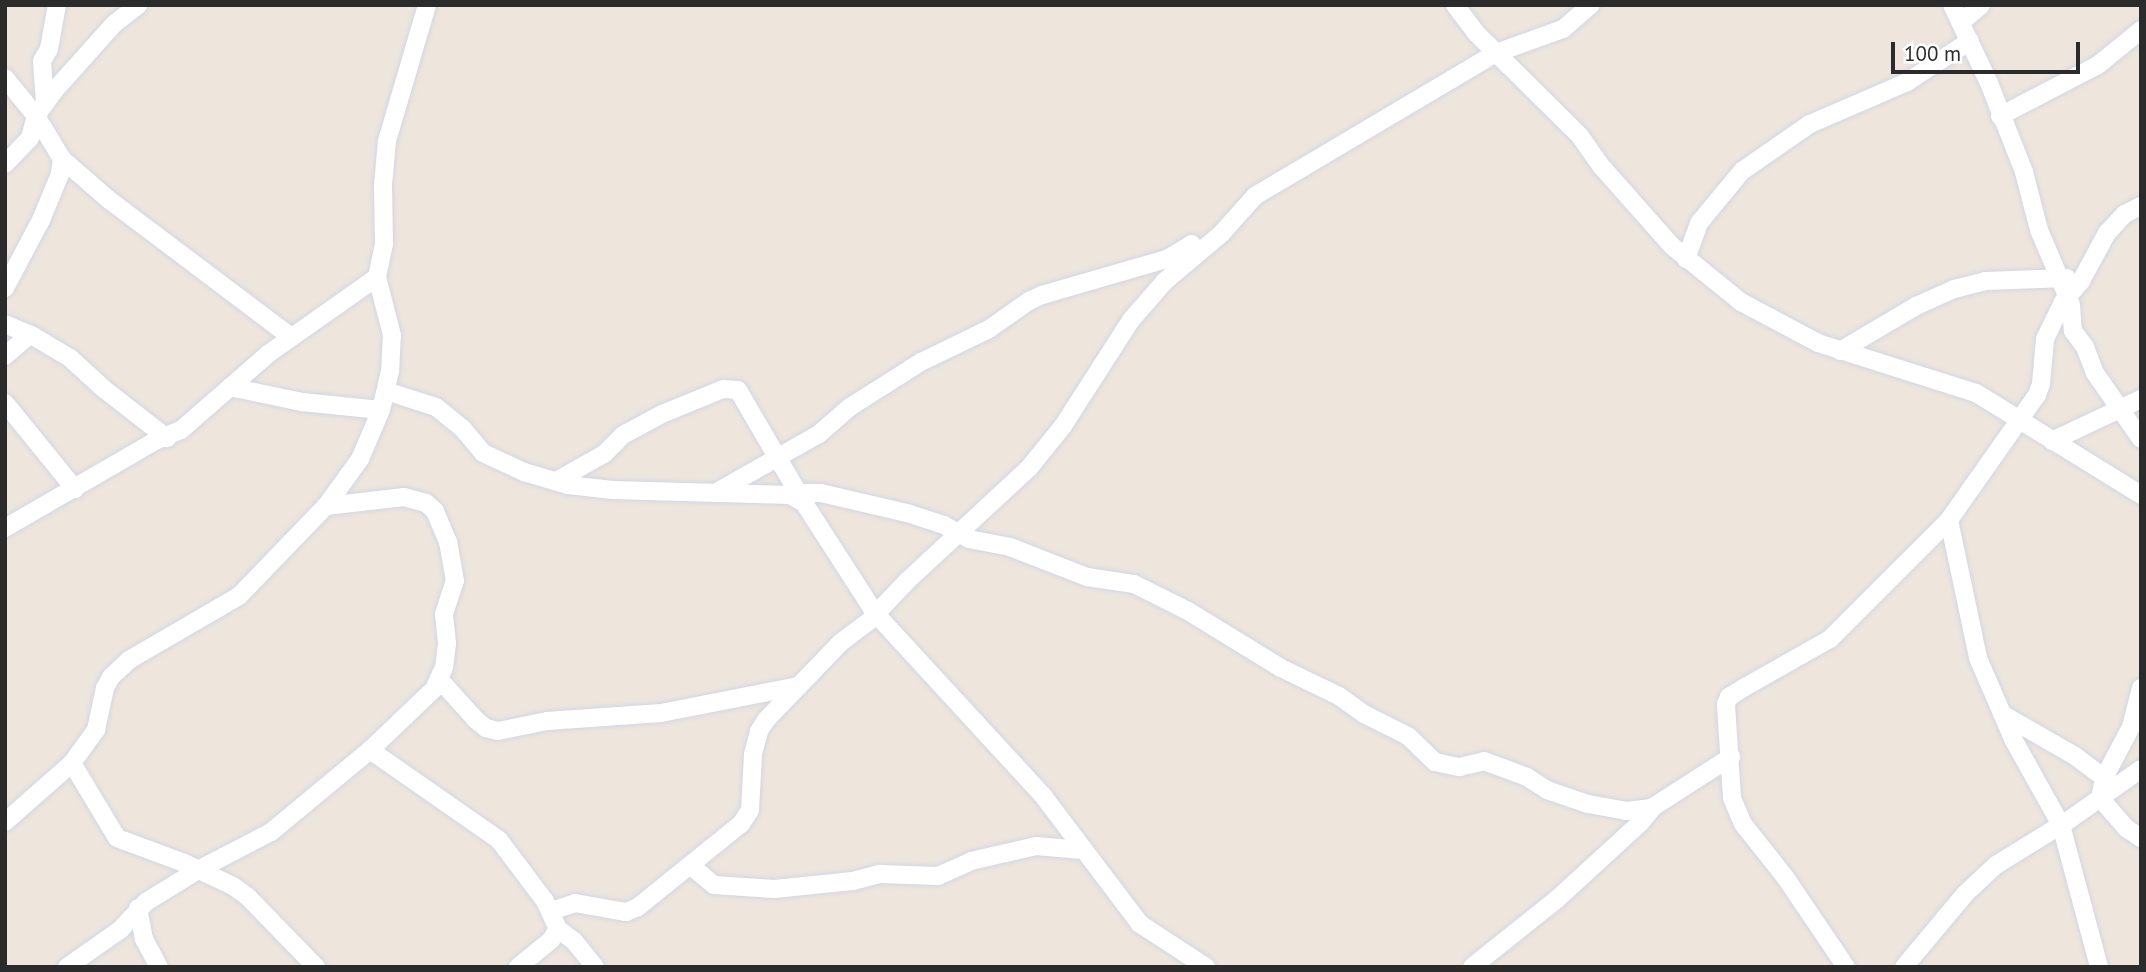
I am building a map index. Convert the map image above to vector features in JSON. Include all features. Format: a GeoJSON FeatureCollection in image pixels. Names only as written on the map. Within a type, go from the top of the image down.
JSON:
{"type":"FeatureCollection","features":[{"type":"Feature","properties":{"kind":"street"},"geometry":{"type":"LineString","coordinates":[[5,164],[30,138],[41,109],[42,61],[49,49],[57,5]]}},
{"type":"Feature","properties":{"kind":"street"},"geometry":{"type":"LineString","coordinates":[[41,109],[114,24],[138,5]]}},
{"type":"Feature","properties":{"kind":"street"},"geometry":{"type":"LineString","coordinates":[[5,822],[72,763],[96,730],[105,688],[111,677],[129,660],[239,596],[326,506],[359,459],[381,410],[386,391],[392,335],[377,278],[384,244],[383,185],[387,141],[426,5]]}},
{"type":"Feature","properties":{"kind":"street"},"geometry":{"type":"LineString","coordinates":[[1455,5],[1496,53],[1580,135],[1646,219],[1686,259],[1752,309],[1796,333],[1840,351],[1976,393],[2141,495]]}},
{"type":"Feature","properties":{"kind":"street"},"geometry":{"type":"LineString","coordinates":[[551,911],[575,903],[626,912],[690,866],[741,824],[750,810],[753,754],[759,731],[840,643],[875,614],[1030,468],[1063,426],[1131,320],[1155,296],[1165,281],[1232,222],[1255,196],[1496,53],[1529,39],[1551,36],[1591,5]]}},
{"type":"Feature","properties":{"kind":"street"},"geometry":{"type":"LineString","coordinates":[[1952,5],[1970,41],[2024,172],[2039,230],[2067,296],[2073,331],[2085,347],[2095,373],[2141,439]]}},
{"type":"Feature","properties":{"kind":"street"},"geometry":{"type":"LineString","coordinates":[[1961,22],[1981,5]]}},
{"type":"Feature","properties":{"kind":"street"},"geometry":{"type":"LineString","coordinates":[[2000,116],[2098,65],[2141,30]]}},
{"type":"Feature","properties":{"kind":"street"},"geometry":{"type":"LineString","coordinates":[[1686,259],[1699,223],[1742,171],[1810,124],[1907,82],[1970,41]]}},
{"type":"Feature","properties":{"kind":"street"},"geometry":{"type":"LineString","coordinates":[[5,78],[41,109],[62,159],[108,198],[291,337]]}},
{"type":"Feature","properties":{"kind":"street"},"geometry":{"type":"LineString","coordinates":[[5,288],[41,220],[60,174],[62,159]]}},
{"type":"Feature","properties":{"kind":"street"},"geometry":{"type":"LineString","coordinates":[[1846,967],[1785,877],[1743,824],[1732,798],[1726,704],[1729,697],[1830,639],[1949,520],[2037,395],[2045,339],[2067,296],[2081,281],[2107,233],[2125,214],[2141,206]]}},
{"type":"Feature","properties":{"kind":"street"},"geometry":{"type":"LineString","coordinates":[[715,493],[778,459],[921,362],[989,330],[1029,301],[1167,259],[1215,229],[1232,222]]}},
{"type":"Feature","properties":{"kind":"street"},"geometry":{"type":"LineString","coordinates":[[1840,351],[1916,306],[1954,289],[1985,281],[2059,276],[2081,281]]}},
{"type":"Feature","properties":{"kind":"street"},"geometry":{"type":"LineString","coordinates":[[5,528],[181,430],[291,337],[377,278]]}},
{"type":"Feature","properties":{"kind":"street"},"geometry":{"type":"LineString","coordinates":[[5,324],[30,334],[70,358],[104,389],[167,438]]}},
{"type":"Feature","properties":{"kind":"street"},"geometry":{"type":"LineString","coordinates":[[5,356],[30,334]]}},
{"type":"Feature","properties":{"kind":"street"},"geometry":{"type":"LineString","coordinates":[[230,387],[302,402],[381,410]]}},
{"type":"Feature","properties":{"kind":"street"},"geometry":{"type":"LineString","coordinates":[[556,481],[583,467],[623,435],[643,424],[723,390],[738,390],[801,498],[875,614],[1044,797],[1140,924],[1206,967]]}},
{"type":"Feature","properties":{"kind":"street"},"geometry":{"type":"LineString","coordinates":[[386,391],[436,407],[463,429],[483,453],[524,472],[556,481],[612,490],[790,495],[801,498],[821,493],[907,513],[969,539],[1010,547],[1044,558],[1087,578],[1111,579],[1140,587],[1219,628],[1281,668],[1339,696],[1364,715],[1398,730],[1435,762],[1459,767],[1484,761],[1527,777],[1547,790],[1588,803],[1626,811],[1652,808]]}},
{"type":"Feature","properties":{"kind":"street"},"geometry":{"type":"LineString","coordinates":[[2052,441],[2141,398]]}},
{"type":"Feature","properties":{"kind":"street"},"geometry":{"type":"LineString","coordinates":[[5,403],[75,489]]}},
{"type":"Feature","properties":{"kind":"street"},"geometry":{"type":"LineString","coordinates":[[67,967],[121,929],[138,908],[198,870],[271,832],[370,750],[434,689],[444,668],[447,643],[444,614],[455,581],[448,542],[435,511],[426,503],[404,497],[326,506]]}},
{"type":"Feature","properties":{"kind":"street"},"geometry":{"type":"LineString","coordinates":[[1949,520],[1978,658],[2002,714],[2061,825],[2089,920],[2099,967]]}},
{"type":"Feature","properties":{"kind":"street"},"geometry":{"type":"LineString","coordinates":[[439,679],[476,720],[486,728],[498,731],[547,720],[662,713],[799,685]]}},
{"type":"Feature","properties":{"kind":"street"},"geometry":{"type":"LineString","coordinates":[[2099,798],[2104,778],[2131,727],[2141,688]]}},
{"type":"Feature","properties":{"kind":"street"},"geometry":{"type":"LineString","coordinates":[[2002,714],[2075,756],[2104,778]]}},
{"type":"Feature","properties":{"kind":"street"},"geometry":{"type":"LineString","coordinates":[[370,750],[499,840],[551,911],[558,929],[575,941],[595,967]]}},
{"type":"Feature","properties":{"kind":"street"},"geometry":{"type":"LineString","coordinates":[[1472,967],[1556,900],[1652,808],[1696,776],[1731,757]]}},
{"type":"Feature","properties":{"kind":"street"},"geometry":{"type":"LineString","coordinates":[[72,763],[117,838],[198,870],[247,896],[316,967]]}},
{"type":"Feature","properties":{"kind":"street"},"geometry":{"type":"LineString","coordinates":[[1904,967],[1965,894],[1996,865],[2061,825],[2141,769]]}},
{"type":"Feature","properties":{"kind":"street"},"geometry":{"type":"LineString","coordinates":[[2099,798],[2126,828],[2141,838]]}},
{"type":"Feature","properties":{"kind":"street"},"geometry":{"type":"LineString","coordinates":[[690,866],[714,885],[774,889],[853,881],[880,874],[939,876],[971,861],[1036,846],[1082,850]]}},
{"type":"Feature","properties":{"kind":"street"},"geometry":{"type":"LineString","coordinates":[[138,908],[144,939],[159,967]]}},
{"type":"Feature","properties":{"kind":"street"},"geometry":{"type":"LineString","coordinates":[[516,965],[551,940],[558,929]]}}]}
